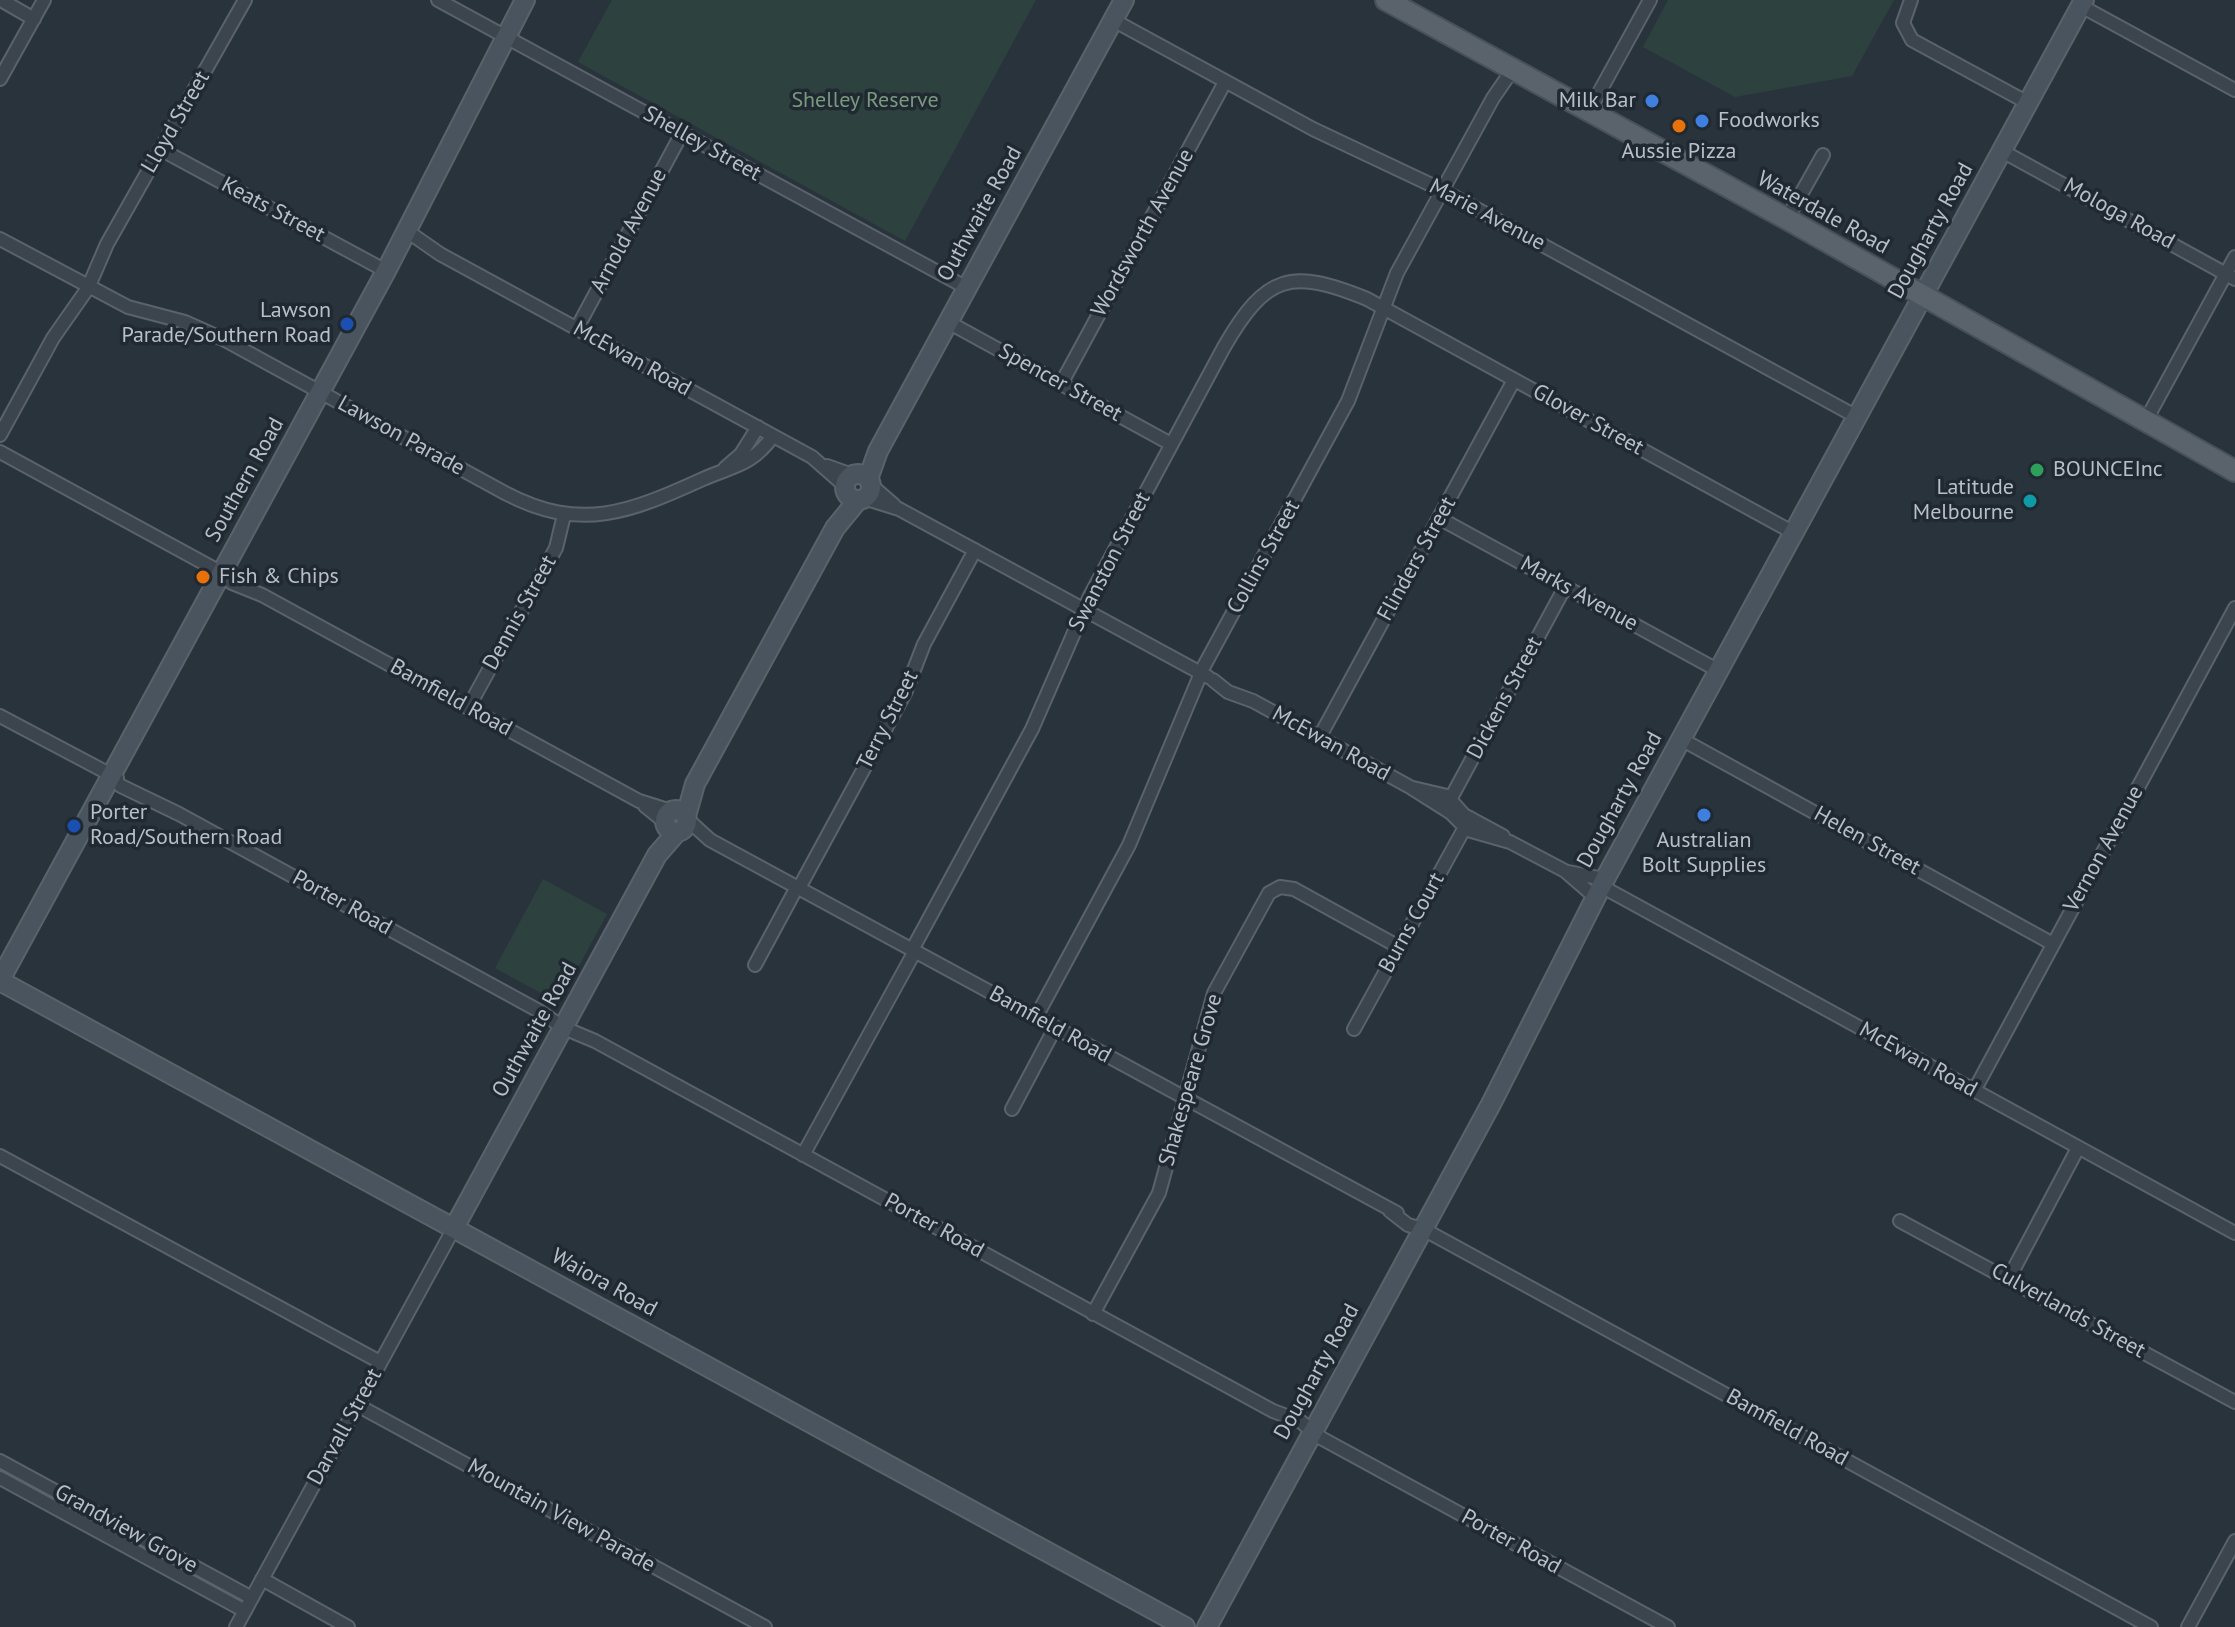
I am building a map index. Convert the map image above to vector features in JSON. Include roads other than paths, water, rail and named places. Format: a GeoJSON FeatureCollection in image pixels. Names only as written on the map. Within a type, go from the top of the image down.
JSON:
{"type":"FeatureCollection","features":[{"type":"Feature","properties":{"kind":"main road","name":"Waterdale Road"},"geometry":{"type":"LineString","coordinates":[[1386,0],[1787,219],[2235,471]]}},
{"type":"Feature","properties":{"kind":"street"},"geometry":{"type":"LineString","coordinates":[[1,0],[34,19]]}},
{"type":"Feature","properties":{"kind":"street"},"geometry":{"type":"LineString","coordinates":[[0,79],[44,0]]}},
{"type":"Feature","properties":{"kind":"street","name":"Lloyd Street"},"geometry":{"type":"LineString","coordinates":[[0,435],[245,0]]}},
{"type":"Feature","properties":{"kind":"street","name":"Shelley Street"},"geometry":{"type":"LineString","coordinates":[[438,0],[967,288]]}},
{"type":"Feature","properties":{"kind":"street","name":"Southern Road"},"geometry":{"type":"LineString","coordinates":[[0,980],[386,271],[525,0]]}},
{"type":"Feature","properties":{"kind":"street","name":"Outhwaite Road"},"geometry":{"type":"LineString","coordinates":[[454,1228],[1124,0]]}},
{"type":"Feature","properties":{"kind":"street"},"geometry":{"type":"LineString","coordinates":[[1589,111],[1650,0]]}},
{"type":"Feature","properties":{"kind":"street"},"geometry":{"type":"LineString","coordinates":[[1911,0],[1903,23],[1912,40],[2028,103]]}},
{"type":"Feature","properties":{"kind":"street"},"geometry":{"type":"LineString","coordinates":[[2082,3],[2235,90]]}},
{"type":"Feature","properties":{"kind":"street","name":"Dougharty Road"},"geometry":{"type":"LineString","coordinates":[[1207,1627],[1423,1229],[1600,887],[2082,3]]}},
{"type":"Feature","properties":{"kind":"street","name":"Marie Avenue"},"geometry":{"type":"LineString","coordinates":[[1113,20],[1313,129],[1442,190],[1857,417]]}},
{"type":"Feature","properties":{"kind":"street","name":"Collins Street"},"geometry":{"type":"LineString","coordinates":[[1036,1017],[1124,856],[1207,677],[1342,412],[1382,308],[1442,190],[1510,68]]}},
{"type":"Feature","properties":{"kind":"street","name":"Wordsworth Avenue"},"geometry":{"type":"LineString","coordinates":[[1061,384],[1225,82]]}},
{"type":"Feature","properties":{"kind":"street","name":"Arnold Avenue"},"geometry":{"type":"LineString","coordinates":[[577,328],[682,133]]}},
{"type":"Feature","properties":{"kind":"street","name":"Keats Street"},"geometry":{"type":"LineString","coordinates":[[160,149],[386,271]]}},
{"type":"Feature","properties":{"kind":"street","name":"Mologa Road"},"geometry":{"type":"LineString","coordinates":[[2002,151],[2230,276]]}},
{"type":"Feature","properties":{"kind":"street"},"geometry":{"type":"LineString","coordinates":[[1787,219],[1823,155]]}},
{"type":"Feature","properties":{"kind":"street","name":"McEwan Road"},"geometry":{"type":"LineString","coordinates":[[405,235],[758,427],[858,487],[1207,677],[1228,692],[1253,701],[1410,787],[1448,803],[1467,823],[1490,826],[1510,842],[1600,887],[2235,1233]]}},
{"type":"Feature","properties":{"kind":"street","name":"Lawson Parade"},"geometry":{"type":"LineString","coordinates":[[0,239],[128,307],[185,322],[225,340],[518,500],[564,515],[596,516],[636,508],[752,460],[773,436]]}},
{"type":"Feature","properties":{"kind":"street"},"geometry":{"type":"LineString","coordinates":[[2145,422],[2230,276],[2235,257]]}},
{"type":"Feature","properties":{"kind":"street","name":"Swanston Street"},"geometry":{"type":"LineString","coordinates":[[803,1155],[1032,729],[1083,609],[1232,333],[1255,303],[1278,284],[1290,280],[1323,283],[1382,308]]}},
{"type":"Feature","properties":{"kind":"street","name":"Glover Street"},"geometry":{"type":"LineString","coordinates":[[1382,308],[1794,533]]}},
{"type":"Feature","properties":{"kind":"street","name":"Spencer Street"},"geometry":{"type":"LineString","coordinates":[[948,322],[1171,444]]}},
{"type":"Feature","properties":{"kind":"street","name":"Flinders Street"},"geometry":{"type":"LineString","coordinates":[[1319,738],[1514,380]]}},
{"type":"Feature","properties":{"kind":"street","name":"Lawson Parade"},"geometry":{"type":"LineString","coordinates":[[722,471],[741,454],[758,427]]}},
{"type":"Feature","properties":{"kind":"street","name":"Bamfield Road"},"geometry":{"type":"LineString","coordinates":[[0,452],[222,573],[232,583],[262,595],[1390,1211],[1408,1225],[1423,1229],[2151,1627]]}},
{"type":"Feature","properties":{"kind":"street","name":"Dennis Street"},"geometry":{"type":"LineString","coordinates":[[468,708],[556,548],[564,515]]}},
{"type":"Feature","properties":{"kind":"street","name":"Marks Avenue"},"geometry":{"type":"LineString","coordinates":[[1439,518],[1719,671]]}},
{"type":"Feature","properties":{"kind":"street","name":"Terry Street"},"geometry":{"type":"LineString","coordinates":[[755,965],[905,693],[924,644],[975,550]]}},
{"type":"Feature","properties":{"kind":"street","name":"Dickens Street"},"geometry":{"type":"LineString","coordinates":[[1448,803],[1565,587]]}},
{"type":"Feature","properties":{"kind":"street","name":"Vernon Avenue"},"geometry":{"type":"LineString","coordinates":[[1974,1091],[2235,608]]}},
{"type":"Feature","properties":{"kind":"street","name":"Porter Road"},"geometry":{"type":"LineString","coordinates":[[0,716],[111,777],[121,786],[145,795],[1273,1411],[1295,1429],[1311,1433],[1668,1627]]}},
{"type":"Feature","properties":{"kind":"street","name":"Helen Street"},"geometry":{"type":"LineString","coordinates":[[1681,739],[2053,944]]}},
{"type":"Feature","properties":{"kind":"street","name":"Burns Court"},"geometry":{"type":"LineString","coordinates":[[1354,1029],[1467,823]]}},
{"type":"Feature","properties":{"kind":"street","name":"McEwan Road"},"geometry":{"type":"LineString","coordinates":[[1565,871],[1600,887]]}},
{"type":"Feature","properties":{"kind":"street","name":"Shakespeare Grove"},"geometry":{"type":"LineString","coordinates":[[1093,1314],[1155,1201],[1214,993],[1261,905],[1274,889],[1294,889],[1399,947]]}},
{"type":"Feature","properties":{"kind":"street","name":"Waiora Road"},"geometry":{"type":"LineString","coordinates":[[0,980],[1185,1627]]}},
{"type":"Feature","properties":{"kind":"street"},"geometry":{"type":"LineString","coordinates":[[1012,1109],[1055,1028]]}},
{"type":"Feature","properties":{"kind":"street"},"geometry":{"type":"LineString","coordinates":[[2009,1278],[2078,1148]]}},
{"type":"Feature","properties":{"kind":"street"},"geometry":{"type":"LineString","coordinates":[[0,1156],[380,1362]]}},
{"type":"Feature","properties":{"kind":"street","name":"Culverlands Street"},"geometry":{"type":"LineString","coordinates":[[1900,1221],[2235,1402]]}},
{"type":"Feature","properties":{"kind":"street","name":"Darvall Street"},"geometry":{"type":"LineString","coordinates":[[236,1627],[454,1228]]}},
{"type":"Feature","properties":{"kind":"street","name":"Mountain View Parade"},"geometry":{"type":"LineString","coordinates":[[357,1405],[765,1627]]}},
{"type":"Feature","properties":{"kind":"street","name":"Grandview Grove"},"geometry":{"type":"LineString","coordinates":[[0,1461],[252,1598]]}},
{"type":"Feature","properties":{"kind":"street","name":"Grandview Grove"},"geometry":{"type":"LineString","coordinates":[[0,1478],[245,1611]]}},
{"type":"Feature","properties":{"kind":"street"},"geometry":{"type":"LineString","coordinates":[[2188,1627],[2235,1541]]}},
{"type":"Feature","properties":{"kind":"street"},"geometry":{"type":"LineString","coordinates":[[262,1579],[348,1627]]}},
{"type":"Feature","properties":{"kind":"place","name":"Milk Bar"},"geometry":{"type":"Point","coordinates":[1652,101]}},
{"type":"Feature","properties":{"kind":"place","name":"Foodworks"},"geometry":{"type":"Point","coordinates":[1702,121]}},
{"type":"Feature","properties":{"kind":"place","name":"Aussie Pizza"},"geometry":{"type":"Point","coordinates":[1679,126]}},
{"type":"Feature","properties":{"kind":"place","name":"Lawson Parade/Southern Road"},"geometry":{"type":"Point","coordinates":[347,324]}},
{"type":"Feature","properties":{"kind":"place","name":"BOUNCEInc"},"geometry":{"type":"Point","coordinates":[2037,470]}},
{"type":"Feature","properties":{"kind":"place","name":"Latitude Melbourne"},"geometry":{"type":"Point","coordinates":[2030,501]}},
{"type":"Feature","properties":{"kind":"place","name":"Fish & Chips"},"geometry":{"type":"Point","coordinates":[203,577]}},
{"type":"Feature","properties":{"kind":"place","name":"Australian Bolt Supplies"},"geometry":{"type":"Point","coordinates":[1704,815]}},
{"type":"Feature","properties":{"kind":"place","name":"Porter Road/Southern Road"},"geometry":{"type":"Point","coordinates":[74,826]}},
{"type":"Feature","properties":{"kind":"park label","name":"Shelley Reserve"},"geometry":{"type":"Point","coordinates":[865,101]}}]}
